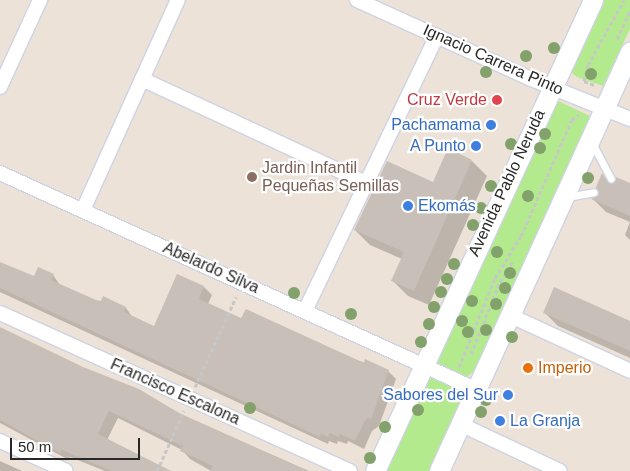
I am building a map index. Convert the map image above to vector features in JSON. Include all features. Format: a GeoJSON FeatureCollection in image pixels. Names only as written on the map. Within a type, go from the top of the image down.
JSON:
{"type":"FeatureCollection","features":[{"type":"Feature","properties":{"kind":"main road","name":"Avenida Pablo Neruda"},"geometry":{"type":"LineString","coordinates":[[375,471],[593,0]]}},
{"type":"Feature","properties":{"kind":"main road"},"geometry":{"type":"LineString","coordinates":[[438,471],[630,51]]}},
{"type":"Feature","properties":{"kind":"street"},"geometry":{"type":"LineString","coordinates":[[0,87],[40,0]]}},
{"type":"Feature","properties":{"kind":"street"},"geometry":{"type":"LineString","coordinates":[[83,210],[178,0]]}},
{"type":"Feature","properties":{"kind":"street","name":"Ignacio Carrera Pinto"},"geometry":{"type":"LineString","coordinates":[[356,0],[552,88],[605,107],[630,119]]}},
{"type":"Feature","properties":{"kind":"street"},"geometry":{"type":"LineString","coordinates":[[305,311],[368,184],[437,36]]}},
{"type":"Feature","properties":{"kind":"street"},"geometry":{"type":"LineString","coordinates":[[142,79],[368,184]]}},
{"type":"Feature","properties":{"kind":"street","name":"Abelardo Silva"},"geometry":{"type":"LineString","coordinates":[[0,173],[422,366]]}},
{"type":"Feature","properties":{"kind":"street","name":"Francisco Escalona"},"geometry":{"type":"LineString","coordinates":[[0,313],[350,471]]}},
{"type":"Feature","properties":{"kind":"street"},"geometry":{"type":"LineString","coordinates":[[509,315],[630,370]]}},
{"type":"Feature","properties":{"kind":"street"},"geometry":{"type":"LineString","coordinates":[[422,366],[475,389]]}},
{"type":"Feature","properties":{"kind":"street"},"geometry":{"type":"LineString","coordinates":[[460,424],[560,471]]}},
{"type":"Feature","properties":{"kind":"street"},"geometry":{"type":"LineString","coordinates":[[0,441],[66,471]]}},
{"type":"Feature","properties":{"kind":"lane"},"geometry":{"type":"LineString","coordinates":[[591,136],[594,149],[611,178]]}},
{"type":"Feature","properties":{"kind":"lane"},"geometry":{"type":"LineString","coordinates":[[562,200],[594,192]]}},
{"type":"Feature","properties":{"kind":"path"},"geometry":{"type":"LineString","coordinates":[[594,85],[584,81],[588,65],[624,0]]}},
{"type":"Feature","properties":{"kind":"path"},"geometry":{"type":"LineString","coordinates":[[464,371],[458,368],[476,320],[495,278],[521,236],[572,120]]}},
{"type":"Feature","properties":{"kind":"path"},"geometry":{"type":"LineString","coordinates":[[157,471],[242,283]]}},
{"type":"Feature","properties":{"kind":"green space"},"geometry":{"type":"Polygon","coordinates":[[[602,0],[630,0],[630,29],[603,86],[577,77],[570,71],[602,0]]]}},
{"type":"Feature","properties":{"kind":"green space"},"geometry":{"type":"Polygon","coordinates":[[[556,100],[590,116],[474,371],[466,378],[460,391],[460,404],[429,471],[384,471],[556,100]]]}},
{"type":"Feature","properties":{"kind":"building","name":"Ekomás"},"geometry":{"type":"Polygon","coordinates":[[[448,148],[472,160],[414,291],[391,281],[404,252],[354,230],[387,161],[433,182],[448,148]]]}},
{"type":"Feature","properties":{"kind":"building"},"geometry":{"type":"Polygon","coordinates":[[[602,173],[609,183],[614,182],[616,177],[630,183],[630,216],[591,199],[599,194],[596,187],[602,173]]]}},
{"type":"Feature","properties":{"kind":"building"},"geometry":{"type":"Polygon","coordinates":[[[0,262],[34,276],[38,267],[54,274],[51,280],[96,300],[101,301],[103,296],[126,307],[124,312],[154,326],[177,274],[204,286],[199,299],[241,318],[246,309],[364,363],[365,359],[389,370],[371,419],[368,418],[364,422],[355,441],[340,434],[339,437],[330,433],[328,437],[321,434],[320,437],[0,288],[0,262]]]}},
{"type":"Feature","properties":{"kind":"building"},"geometry":{"type":"Polygon","coordinates":[[[554,287],[630,321],[630,351],[543,313],[554,287]]]}},
{"type":"Feature","properties":{"kind":"building"},"geometry":{"type":"Polygon","coordinates":[[[0,327],[83,367],[139,389],[179,413],[308,471],[210,471],[213,466],[180,451],[183,446],[109,411],[98,434],[171,471],[111,471],[62,450],[60,453],[0,420],[0,327]]]}},
{"type":"Feature","properties":{"kind":"place","name":"Cruz Verde"},"geometry":{"type":"Point","coordinates":[497,100]}},
{"type":"Feature","properties":{"kind":"place","name":"Pachamama"},"geometry":{"type":"Point","coordinates":[491,125]}},
{"type":"Feature","properties":{"kind":"place","name":"A Punto"},"geometry":{"type":"Point","coordinates":[476,146]}},
{"type":"Feature","properties":{"kind":"place","name":"Jardin Infantil Pequeñas Semillas"},"geometry":{"type":"Point","coordinates":[252,177]}},
{"type":"Feature","properties":{"kind":"place","name":"Ekomás"},"geometry":{"type":"Point","coordinates":[408,206]}},
{"type":"Feature","properties":{"kind":"place","name":"Imperio"},"geometry":{"type":"Point","coordinates":[528,368]}},
{"type":"Feature","properties":{"kind":"place","name":"Sabores del Sur"},"geometry":{"type":"Point","coordinates":[508,395]}},
{"type":"Feature","properties":{"kind":"place","name":"La Granja"},"geometry":{"type":"Point","coordinates":[500,421]}}]}
